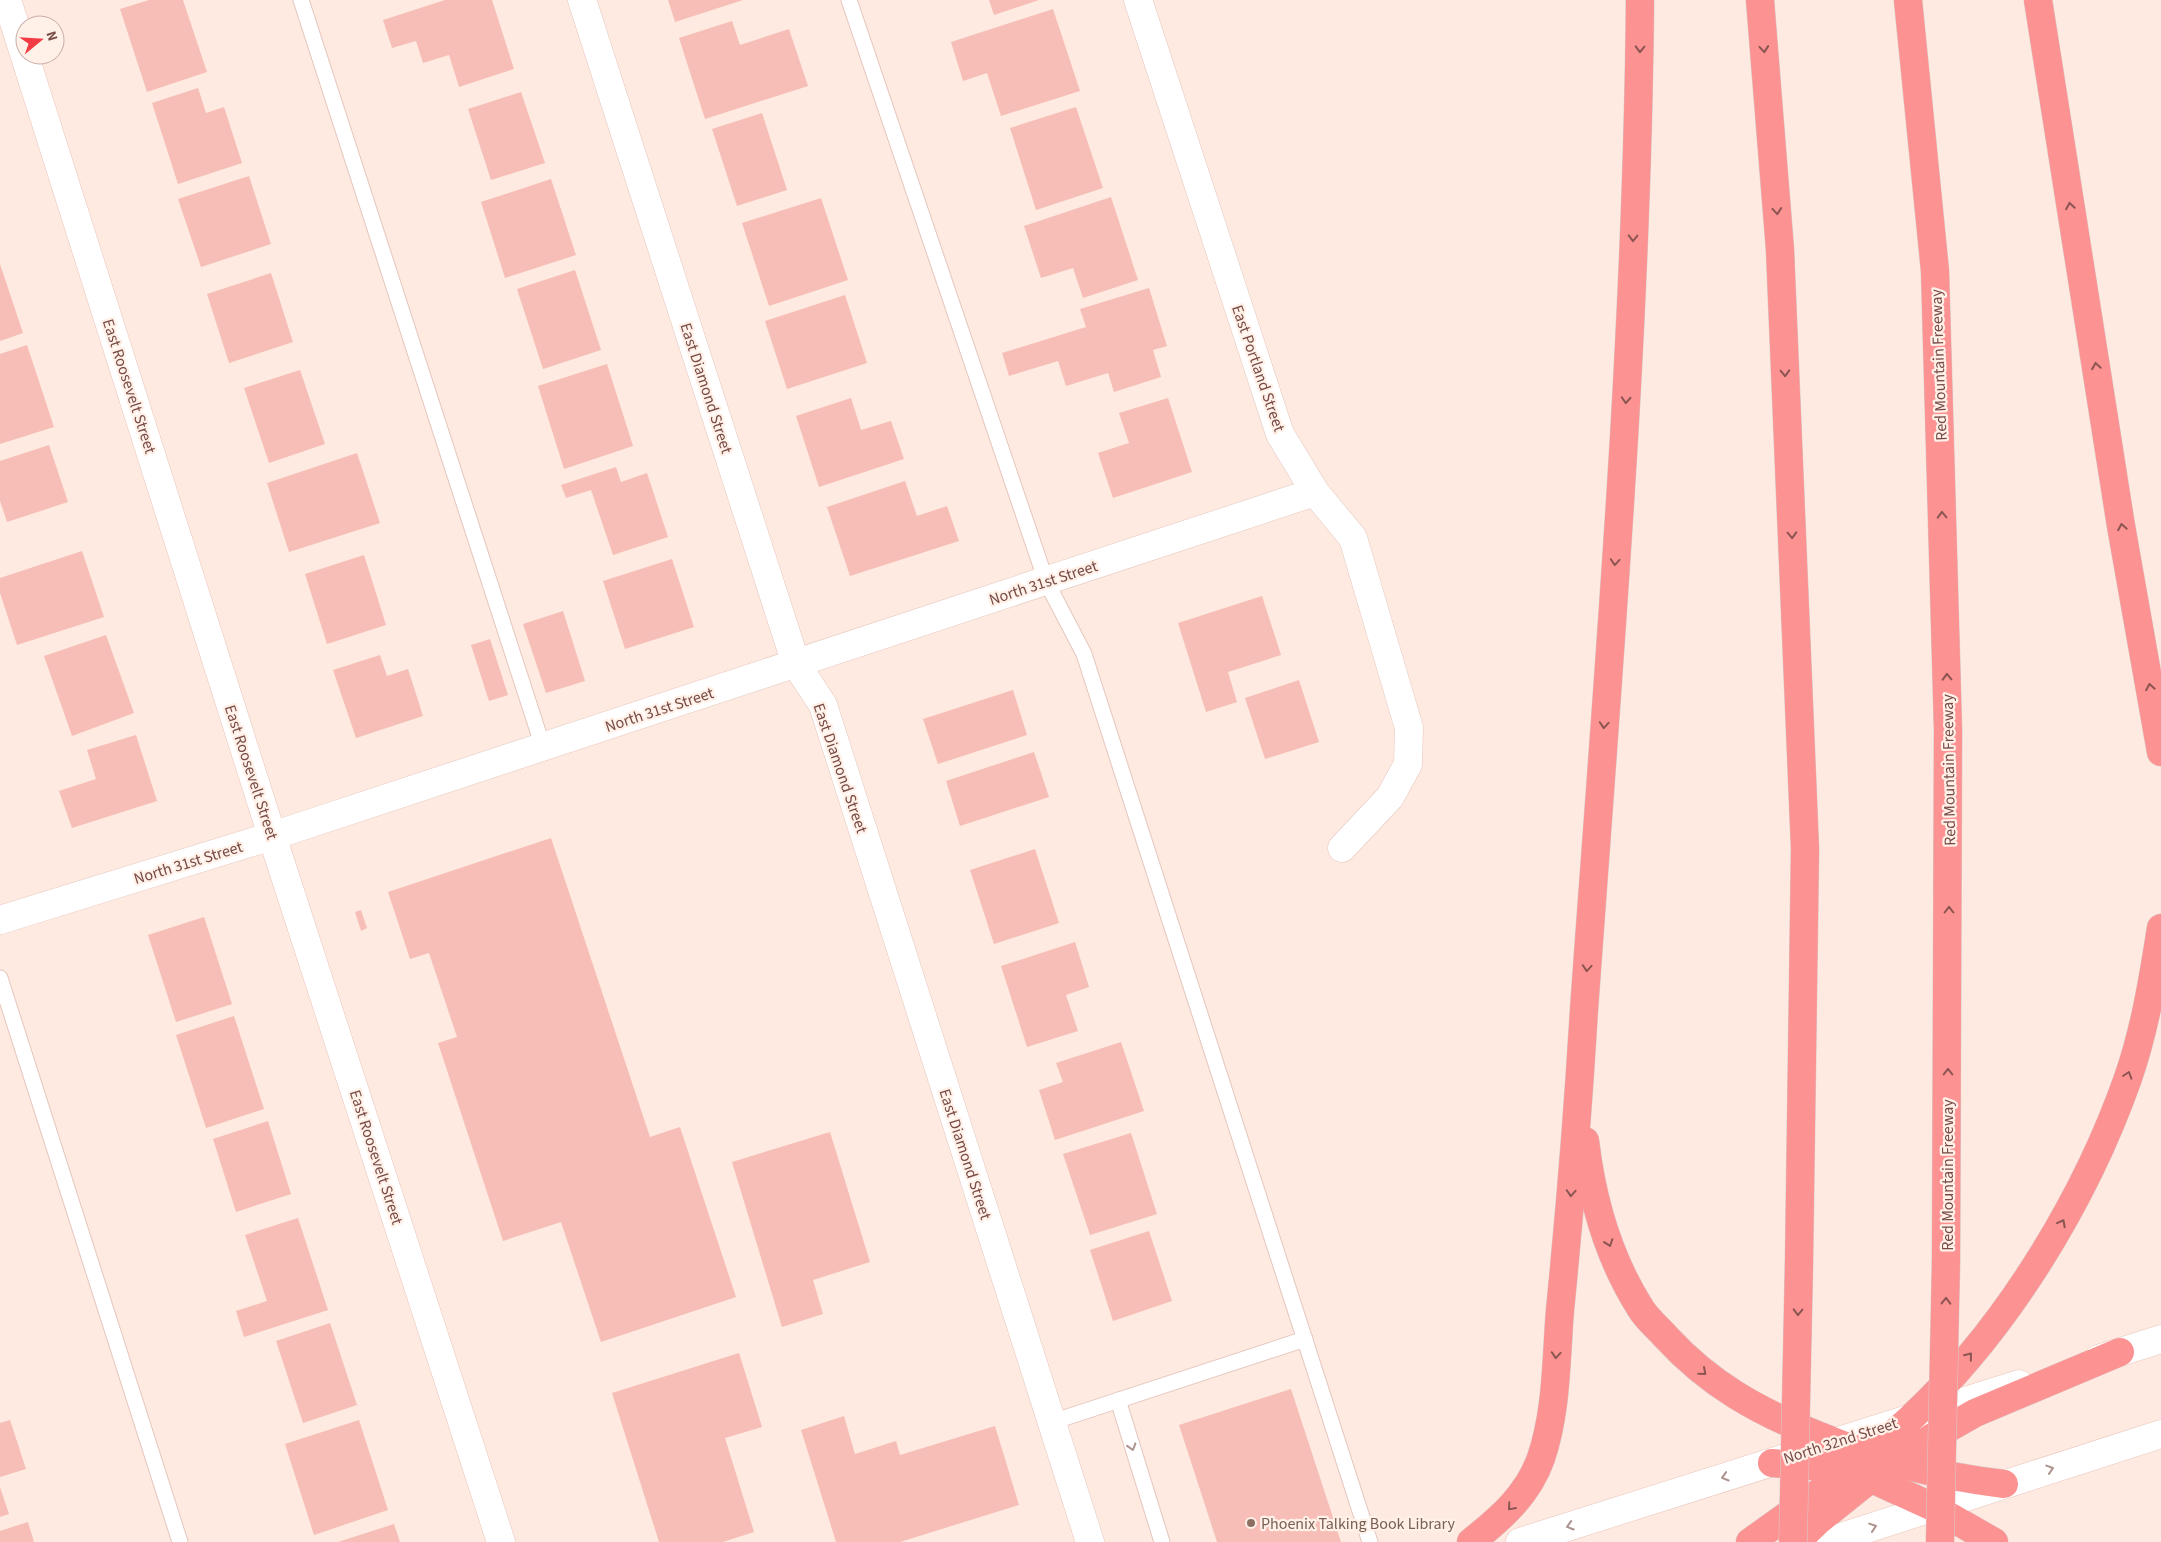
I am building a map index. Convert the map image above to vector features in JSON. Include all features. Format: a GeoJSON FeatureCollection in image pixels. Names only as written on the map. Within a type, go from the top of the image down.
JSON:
{"type":"FeatureCollection","features":[{"type":"Feature","properties":{"kind":"highway"},"geometry":{"type":"LineString","coordinates":[[1471,1542],[1504,1515],[1530,1485],[1542,1456],[1553,1403],[1579,1092],[1626,399],[1639,76],[1640,0]]}},
{"type":"Feature","properties":{"kind":"highway"},"geometry":{"type":"LineString","coordinates":[[1760,0],[1780,250],[1805,849],[1795,1542]]}},
{"type":"Feature","properties":{"kind":"highway","name":"Red Mountain Freeway"},"geometry":{"type":"LineString","coordinates":[[1908,0],[1935,281],[1948,730],[1946,1261],[1940,1542]]}},
{"type":"Feature","properties":{"kind":"highway"},"geometry":{"type":"LineString","coordinates":[[2038,0],[2121,526],[2161,752]]}},
{"type":"Feature","properties":{"kind":"highway"},"geometry":{"type":"LineString","coordinates":[[1795,1542],[1819,1520],[1863,1468],[1954,1375],[2022,1284],[2064,1220],[2098,1152],[2128,1077],[2149,1001],[2161,928]]}},
{"type":"Feature","properties":{"kind":"highway"},"geometry":{"type":"LineString","coordinates":[[1579,1092],[1587,1158],[1599,1216],[1614,1260],[1642,1310],[1680,1352],[1719,1385],[1743,1401],[1835,1442],[1863,1468],[1994,1542]]}},
{"type":"Feature","properties":{"kind":"highway"},"geometry":{"type":"LineString","coordinates":[[1772,1463],[1863,1468],[1895,1462],[1931,1438],[1975,1413],[2120,1352]]}},
{"type":"Feature","properties":{"kind":"highway"},"geometry":{"type":"LineString","coordinates":[[1895,1462],[1937,1474],[2004,1484]]}},
{"type":"Feature","properties":{"kind":"highway"},"geometry":{"type":"LineString","coordinates":[[1750,1542],[1863,1468]]}},
{"type":"Feature","properties":{"kind":"street","name":"East Roosevelt Street"},"geometry":{"type":"LineString","coordinates":[[7,0],[272,836],[501,1542]]}},
{"type":"Feature","properties":{"kind":"street","name":"East Diamond Street"},"geometry":{"type":"LineString","coordinates":[[582,0],[796,664],[822,705],[1090,1542]]}},
{"type":"Feature","properties":{"kind":"street","name":"East Portland Street"},"geometry":{"type":"LineString","coordinates":[[1138,0],[1280,434],[1315,492],[1353,538],[1409,728],[1408,764],[1390,797],[1342,848]]}},
{"type":"Feature","properties":{"kind":"street","name":"North 31st Street"},"geometry":{"type":"LineString","coordinates":[[0,920],[272,836],[1315,492]]}},
{"type":"Feature","properties":{"kind":"street","name":"North 32nd Street"},"geometry":{"type":"LineString","coordinates":[[1520,1542],[2161,1338]]}},
{"type":"Feature","properties":{"kind":"street"},"geometry":{"type":"LineString","coordinates":[[1826,1542],[2161,1434]]}},
{"type":"Feature","properties":{"kind":"lane"},"geometry":{"type":"LineString","coordinates":[[301,0],[543,747]]}},
{"type":"Feature","properties":{"kind":"lane"},"geometry":{"type":"LineString","coordinates":[[850,0],[1046,581],[1084,654],[1370,1542]]}},
{"type":"Feature","properties":{"kind":"lane"},"geometry":{"type":"LineString","coordinates":[[0,978],[180,1542]]}},
{"type":"Feature","properties":{"kind":"lane"},"geometry":{"type":"LineString","coordinates":[[1052,1422],[1305,1339]]}},
{"type":"Feature","properties":{"kind":"lane"},"geometry":{"type":"LineString","coordinates":[[1118,1400],[1162,1542]]}},
{"type":"Feature","properties":{"kind":"building"},"geometry":{"type":"Polygon","coordinates":[[[149,0],[183,0],[207,72],[147,92],[120,9],[149,0]]]}},
{"type":"Feature","properties":{"kind":"building"},"geometry":{"type":"Polygon","coordinates":[[[445,0],[492,0],[514,69],[459,87],[449,55],[423,63],[416,41],[392,48],[383,20],[445,0]]]}},
{"type":"Feature","properties":{"kind":"building"},"geometry":{"type":"Polygon","coordinates":[[[668,0],[743,0],[675,22],[668,0]]]}},
{"type":"Feature","properties":{"kind":"building"},"geometry":{"type":"Polygon","coordinates":[[[989,0],[1039,0],[994,15],[989,0]]]}},
{"type":"Feature","properties":{"kind":"building"},"geometry":{"type":"Polygon","coordinates":[[[1053,9],[1080,91],[1001,116],[987,73],[963,81],[951,42],[1053,9]]]}},
{"type":"Feature","properties":{"kind":"building"},"geometry":{"type":"Polygon","coordinates":[[[732,21],[740,45],[789,29],[808,86],[705,119],[679,38],[732,21]]]}},
{"type":"Feature","properties":{"kind":"building"},"geometry":{"type":"Polygon","coordinates":[[[198,88],[206,113],[224,107],[242,163],[178,184],[152,103],[198,88]]]}},
{"type":"Feature","properties":{"kind":"building"},"geometry":{"type":"Polygon","coordinates":[[[521,92],[545,163],[491,180],[468,109],[521,92]]]}},
{"type":"Feature","properties":{"kind":"building"},"geometry":{"type":"Polygon","coordinates":[[[1076,107],[1103,188],[1036,210],[1010,128],[1076,107]]]}},
{"type":"Feature","properties":{"kind":"building"},"geometry":{"type":"Polygon","coordinates":[[[762,113],[787,190],[737,206],[712,129],[762,113]]]}},
{"type":"Feature","properties":{"kind":"building"},"geometry":{"type":"Polygon","coordinates":[[[249,176],[271,244],[201,267],[178,199],[249,176]]]}},
{"type":"Feature","properties":{"kind":"building"},"geometry":{"type":"Polygon","coordinates":[[[551,179],[576,255],[505,278],[481,202],[551,179]]]}},
{"type":"Feature","properties":{"kind":"building"},"geometry":{"type":"Polygon","coordinates":[[[1111,197],[1138,280],[1083,298],[1073,268],[1041,278],[1024,226],[1111,197]]]}},
{"type":"Feature","properties":{"kind":"building"},"geometry":{"type":"Polygon","coordinates":[[[821,198],[848,280],[769,306],[742,223],[821,198]]]}},
{"type":"Feature","properties":{"kind":"building"},"geometry":{"type":"Polygon","coordinates":[[[0,264],[23,333],[0,341],[0,264]]]}},
{"type":"Feature","properties":{"kind":"building"},"geometry":{"type":"Polygon","coordinates":[[[575,270],[601,350],[543,369],[517,289],[575,270]]]}},
{"type":"Feature","properties":{"kind":"building"},"geometry":{"type":"Polygon","coordinates":[[[271,273],[293,342],[229,363],[207,294],[271,273]]]}},
{"type":"Feature","properties":{"kind":"building"},"geometry":{"type":"Polygon","coordinates":[[[1149,288],[1167,346],[1153,350],[1161,377],[1114,392],[1108,373],[1066,386],[1058,361],[1009,376],[1002,353],[1086,327],[1080,309],[1149,288]]]}},
{"type":"Feature","properties":{"kind":"building"},"geometry":{"type":"Polygon","coordinates":[[[845,295],[867,363],[787,389],[765,321],[845,295]]]}},
{"type":"Feature","properties":{"kind":"building"},"geometry":{"type":"Polygon","coordinates":[[[27,345],[54,427],[0,444],[0,354],[27,345]]]}},
{"type":"Feature","properties":{"kind":"building"},"geometry":{"type":"Polygon","coordinates":[[[607,364],[633,446],[564,469],[538,386],[607,364]]]}},
{"type":"Feature","properties":{"kind":"building"},"geometry":{"type":"Polygon","coordinates":[[[300,370],[325,444],[269,463],[244,388],[300,370]]]}},
{"type":"Feature","properties":{"kind":"building"},"geometry":{"type":"Polygon","coordinates":[[[851,398],[861,430],[891,421],[904,459],[819,487],[796,416],[851,398]]]}},
{"type":"Feature","properties":{"kind":"building"},"geometry":{"type":"Polygon","coordinates":[[[1168,398],[1192,472],[1113,498],[1098,453],[1129,443],[1119,413],[1168,398]]]}},
{"type":"Feature","properties":{"kind":"building"},"geometry":{"type":"Polygon","coordinates":[[[49,445],[68,502],[7,522],[0,501],[0,461],[49,445]]]}},
{"type":"Feature","properties":{"kind":"building"},"geometry":{"type":"Polygon","coordinates":[[[357,453],[380,523],[289,552],[267,483],[357,453]]]}},
{"type":"Feature","properties":{"kind":"building"},"geometry":{"type":"Polygon","coordinates":[[[616,467],[621,482],[647,473],[668,537],[613,555],[591,490],[566,498],[561,485],[616,467]]]}},
{"type":"Feature","properties":{"kind":"building"},"geometry":{"type":"Polygon","coordinates":[[[905,481],[917,516],[947,506],[959,541],[850,576],[827,507],[905,481]]]}},
{"type":"Feature","properties":{"kind":"building"},"geometry":{"type":"Polygon","coordinates":[[[82,551],[104,617],[17,645],[0,593],[0,578],[82,551]]]}},
{"type":"Feature","properties":{"kind":"building"},"geometry":{"type":"Polygon","coordinates":[[[364,555],[386,625],[327,644],[305,574],[364,555]]]}},
{"type":"Feature","properties":{"kind":"building"},"geometry":{"type":"Polygon","coordinates":[[[672,559],[694,627],[625,649],[603,581],[672,559]]]}},
{"type":"Feature","properties":{"kind":"building"},"geometry":{"type":"Polygon","coordinates":[[[1262,596],[1281,655],[1228,672],[1237,702],[1206,712],[1178,623],[1262,596]]]}},
{"type":"Feature","properties":{"kind":"building"},"geometry":{"type":"Polygon","coordinates":[[[563,611],[585,681],[546,693],[523,624],[563,611]]]}},
{"type":"Feature","properties":{"kind":"building"},"geometry":{"type":"Polygon","coordinates":[[[106,635],[134,713],[72,736],[44,656],[106,635]]]}},
{"type":"Feature","properties":{"kind":"building"},"geometry":{"type":"Polygon","coordinates":[[[490,639],[508,695],[489,701],[471,645],[490,639]]]}},
{"type":"Feature","properties":{"kind":"building"},"geometry":{"type":"Polygon","coordinates":[[[380,655],[387,676],[408,669],[423,716],[356,738],[333,670],[380,655]]]}},
{"type":"Feature","properties":{"kind":"building"},"geometry":{"type":"Polygon","coordinates":[[[1299,680],[1319,742],[1265,759],[1245,698],[1299,680]]]}},
{"type":"Feature","properties":{"kind":"building"},"geometry":{"type":"Polygon","coordinates":[[[1013,690],[1027,735],[938,764],[923,719],[1013,690]]]}},
{"type":"Feature","properties":{"kind":"building"},"geometry":{"type":"Polygon","coordinates":[[[136,735],[157,801],[72,828],[59,791],[96,779],[87,750],[136,735]]]}},
{"type":"Feature","properties":{"kind":"building"},"geometry":{"type":"Polygon","coordinates":[[[1034,752],[1049,797],[960,826],[946,781],[1034,752]]]}},
{"type":"Feature","properties":{"kind":"building"},"geometry":{"type":"Polygon","coordinates":[[[551,838],[650,1137],[680,1127],[736,1297],[601,1342],[561,1222],[503,1241],[438,1043],[457,1037],[429,953],[410,959],[388,892],[551,838]]]}},
{"type":"Feature","properties":{"kind":"building"},"geometry":{"type":"Polygon","coordinates":[[[1035,849],[1059,923],[994,944],[970,870],[1035,849]]]}},
{"type":"Feature","properties":{"kind":"building"},"geometry":{"type":"Polygon","coordinates":[[[361,910],[367,928],[361,931],[355,912],[361,910]]]}},
{"type":"Feature","properties":{"kind":"building"},"geometry":{"type":"Polygon","coordinates":[[[204,917],[232,1004],[176,1022],[148,935],[204,917]]]}},
{"type":"Feature","properties":{"kind":"building"},"geometry":{"type":"Polygon","coordinates":[[[1075,942],[1089,987],[1066,995],[1078,1031],[1027,1047],[1001,966],[1075,942]]]}},
{"type":"Feature","properties":{"kind":"building"},"geometry":{"type":"Polygon","coordinates":[[[234,1016],[264,1109],[206,1128],[176,1035],[234,1016]]]}},
{"type":"Feature","properties":{"kind":"building"},"geometry":{"type":"Polygon","coordinates":[[[1121,1042],[1144,1111],[1055,1140],[1039,1090],[1063,1082],[1056,1063],[1121,1042]]]}},
{"type":"Feature","properties":{"kind":"building"},"geometry":{"type":"Polygon","coordinates":[[[268,1121],[291,1194],[236,1212],[213,1139],[268,1121]]]}},
{"type":"Feature","properties":{"kind":"building"},"geometry":{"type":"Polygon","coordinates":[[[830,1132],[870,1262],[813,1280],[823,1314],[782,1327],[732,1162],[830,1132]]]}},
{"type":"Feature","properties":{"kind":"building"},"geometry":{"type":"Polygon","coordinates":[[[1131,1133],[1157,1214],[1090,1235],[1063,1154],[1131,1133]]]}},
{"type":"Feature","properties":{"kind":"building"},"geometry":{"type":"Polygon","coordinates":[[[298,1218],[328,1310],[244,1337],[236,1311],[267,1301],[245,1235],[298,1218]]]}},
{"type":"Feature","properties":{"kind":"building"},"geometry":{"type":"Polygon","coordinates":[[[1149,1231],[1172,1301],[1113,1321],[1090,1250],[1149,1231]]]}},
{"type":"Feature","properties":{"kind":"building"},"geometry":{"type":"Polygon","coordinates":[[[330,1323],[357,1405],[303,1423],[276,1341],[330,1323]]]}},
{"type":"Feature","properties":{"kind":"building"},"geometry":{"type":"Polygon","coordinates":[[[739,1353],[762,1427],[725,1438],[754,1532],[723,1542],[659,1542],[612,1393],[739,1353]]]}},
{"type":"Feature","properties":{"kind":"building"},"geometry":{"type":"Polygon","coordinates":[[[1291,1389],[1341,1542],[1217,1542],[1179,1425],[1291,1389]]]}},
{"type":"Feature","properties":{"kind":"building"},"geometry":{"type":"Polygon","coordinates":[[[844,1416],[855,1454],[896,1441],[900,1455],[995,1426],[1019,1505],[900,1542],[836,1542],[801,1430],[844,1416]]]}},
{"type":"Feature","properties":{"kind":"building"},"geometry":{"type":"Polygon","coordinates":[[[10,1420],[26,1469],[0,1477],[0,1423],[10,1420]]]}},
{"type":"Feature","properties":{"kind":"building"},"geometry":{"type":"Polygon","coordinates":[[[359,1420],[388,1510],[314,1535],[285,1444],[359,1420]]]}},
{"type":"Feature","properties":{"kind":"building"},"geometry":{"type":"Polygon","coordinates":[[[0,1487],[9,1514],[0,1517],[0,1487]]]}},
{"type":"Feature","properties":{"kind":"building"},"geometry":{"type":"Polygon","coordinates":[[[28,1522],[34,1542],[0,1542],[0,1531],[28,1522]]]}},
{"type":"Feature","properties":{"kind":"building"},"geometry":{"type":"Polygon","coordinates":[[[394,1524],[400,1542],[338,1542],[394,1524]]]}},
{"type":"Feature","properties":{"kind":"place","name":"Phoenix Talking Book Library"},"geometry":{"type":"Point","coordinates":[1251,1523]}}]}
